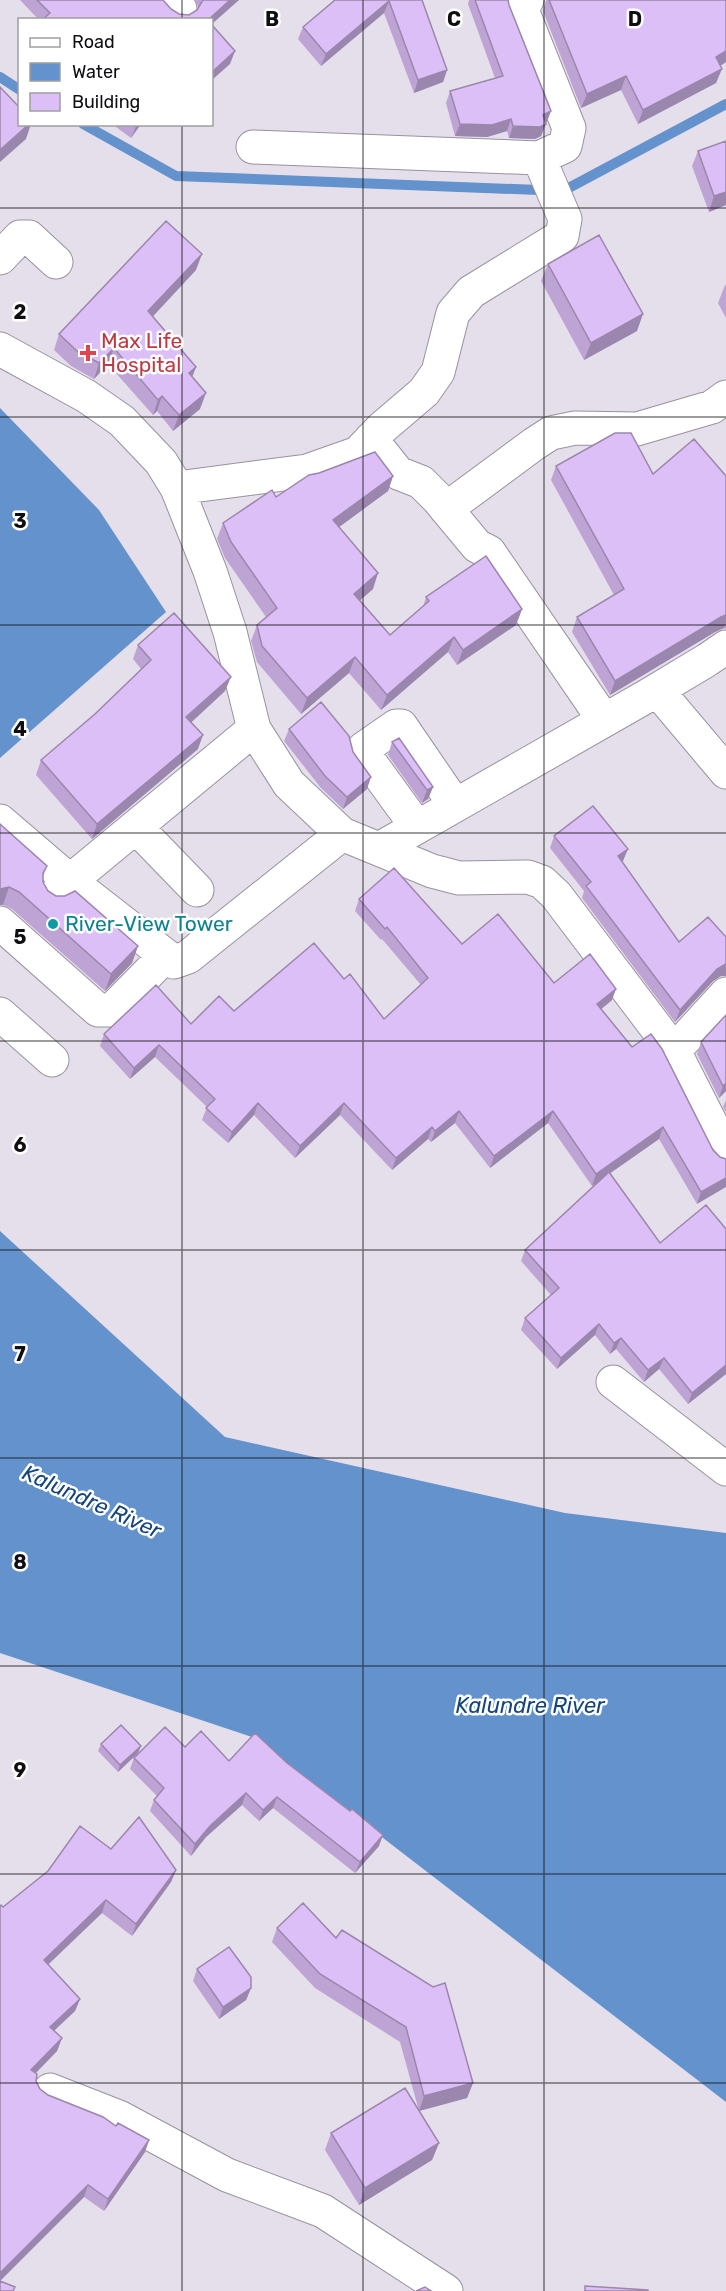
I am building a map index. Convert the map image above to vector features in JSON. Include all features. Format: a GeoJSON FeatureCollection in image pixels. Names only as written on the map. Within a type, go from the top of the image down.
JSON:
{"type":"FeatureCollection","features":[{"type":"Feature","properties":{"kind":"street"},"geometry":{"type":"LineString","coordinates":[[253,147],[541,163],[566,146],[569,128],[522,10],[527,0]]}},
{"type":"Feature","properties":{"kind":"street"},"geometry":{"type":"LineString","coordinates":[[177,488],[307,471],[358,453],[424,392],[438,372],[453,313],[471,292],[562,236],[565,219],[541,163]]}},
{"type":"Feature","properties":{"kind":"street"},"geometry":{"type":"LineString","coordinates":[[0,258],[20,237],[29,237],[56,262]]}},
{"type":"Feature","properties":{"kind":"street"},"geometry":{"type":"LineString","coordinates":[[0,349],[86,396],[122,421],[161,462],[177,488],[210,571],[230,632],[254,729],[289,784],[342,834],[432,871],[459,878],[528,877],[542,882],[556,895],[674,1051],[726,1153]]}},
{"type":"Feature","properties":{"kind":"street"},"geometry":{"type":"LineString","coordinates":[[446,509],[551,433],[575,428],[637,429],[712,407],[726,397]]}},
{"type":"Feature","properties":{"kind":"street"},"geometry":{"type":"LineString","coordinates":[[371,439],[398,473],[421,482],[477,546],[489,552],[604,720]]}},
{"type":"Feature","properties":{"kind":"street"},"geometry":{"type":"LineString","coordinates":[[380,849],[657,690],[720,663]]}},
{"type":"Feature","properties":{"kind":"street"},"geometry":{"type":"LineString","coordinates":[[657,690],[726,772]]}},
{"type":"Feature","properties":{"kind":"street"},"geometry":{"type":"LineString","coordinates":[[417,827],[364,754],[363,749],[396,726],[401,726],[455,805]]}},
{"type":"Feature","properties":{"kind":"street"},"geometry":{"type":"LineString","coordinates":[[65,890],[254,729]]}},
{"type":"Feature","properties":{"kind":"street"},"geometry":{"type":"LineString","coordinates":[[0,821],[65,890],[174,962],[188,957],[342,834]]}},
{"type":"Feature","properties":{"kind":"street"},"geometry":{"type":"LineString","coordinates":[[137,828],[197,890]]}},
{"type":"Feature","properties":{"kind":"street"},"geometry":{"type":"LineString","coordinates":[[11,935],[98,1010],[112,1010],[164,957]]}},
{"type":"Feature","properties":{"kind":"street"},"geometry":{"type":"LineString","coordinates":[[674,1051],[726,994]]}},
{"type":"Feature","properties":{"kind":"street"},"geometry":{"type":"LineString","coordinates":[[0,1014],[52,1060]]}},
{"type":"Feature","properties":{"kind":"street"},"geometry":{"type":"LineString","coordinates":[[613,1382],[726,1469]]}},
{"type":"Feature","properties":{"kind":"street"},"geometry":{"type":"LineString","coordinates":[[50,2090],[119,2117],[227,2175],[324,2211],[446,2291]]}},
{"type":"Feature","properties":{"kind":"water"},"geometry":{"type":"Polygon","coordinates":[[[0,408],[99,510],[166,612],[0,758],[0,408]]]}},
{"type":"Feature","properties":{"kind":"water","name":"Kalundre River"},"geometry":{"type":"Polygon","coordinates":[[[0,1231],[225,1437],[565,1513],[726,1533],[726,2102],[252,1737],[0,1653],[0,1231]]]}},
{"type":"Feature","properties":{"kind":"building"},"geometry":{"type":"Polygon","coordinates":[[[37,0],[163,0],[179,14],[189,15],[197,10],[203,0],[230,0],[210,18],[44,18],[50,13],[37,0]]]}},
{"type":"Feature","properties":{"kind":"building"},"geometry":{"type":"Polygon","coordinates":[[[335,0],[422,0],[447,70],[418,80],[389,1],[326,54],[303,27],[335,0]]]}},
{"type":"Feature","properties":{"kind":"building"},"geometry":{"type":"Polygon","coordinates":[[[475,0],[508,0],[551,111],[543,115],[546,124],[540,127],[513,126],[511,119],[492,125],[460,124],[450,91],[503,76],[475,0]]]}},
{"type":"Feature","properties":{"kind":"building"},"geometry":{"type":"Polygon","coordinates":[[[549,0],[726,0],[726,51],[716,57],[722,69],[643,110],[626,76],[587,94],[549,0]]]}},
{"type":"Feature","properties":{"kind":"building"},"geometry":{"type":"Polygon","coordinates":[[[213,26],[235,51],[213,71],[213,26]]]}},
{"type":"Feature","properties":{"kind":"building"},"geometry":{"type":"Polygon","coordinates":[[[0,87],[18,106],[18,126],[27,126],[0,150],[0,87]]]}},
{"type":"Feature","properties":{"kind":"building"},"geometry":{"type":"Polygon","coordinates":[[[726,141],[726,192],[714,196],[698,151],[726,141]]]}},
{"type":"Feature","properties":{"kind":"building"},"geometry":{"type":"Polygon","coordinates":[[[166,221],[202,254],[148,311],[196,367],[189,373],[206,393],[179,415],[162,396],[158,400],[114,348],[99,363],[77,351],[59,334],[166,221]]]}},
{"type":"Feature","properties":{"kind":"building"},"geometry":{"type":"Polygon","coordinates":[[[599,235],[643,314],[591,343],[548,264],[599,235]]]}},
{"type":"Feature","properties":{"kind":"building"},"geometry":{"type":"Polygon","coordinates":[[[615,433],[631,433],[653,474],[694,439],[726,476],[726,615],[615,681],[577,617],[624,589],[556,466],[615,433]]]}},
{"type":"Feature","properties":{"kind":"building"},"geometry":{"type":"Polygon","coordinates":[[[375,452],[393,476],[333,520],[378,573],[354,594],[390,635],[429,601],[426,597],[486,556],[522,609],[463,650],[454,637],[387,695],[355,657],[307,698],[262,646],[257,625],[277,608],[231,542],[223,523],[272,490],[276,497],[309,475],[375,452]]]}},
{"type":"Feature","properties":{"kind":"building"},"geometry":{"type":"Polygon","coordinates":[[[174,613],[231,677],[186,717],[203,735],[97,824],[41,760],[95,714],[151,660],[138,645],[174,613]]]}},
{"type":"Feature","properties":{"kind":"building"},"geometry":{"type":"Polygon","coordinates":[[[321,702],[349,736],[353,752],[371,777],[347,797],[325,776],[289,729],[321,702]]]}},
{"type":"Feature","properties":{"kind":"building"},"geometry":{"type":"Polygon","coordinates":[[[399,738],[433,787],[427,790],[392,742],[399,738]]]}},
{"type":"Feature","properties":{"kind":"building"},"geometry":{"type":"Polygon","coordinates":[[[593,806],[628,849],[618,856],[679,942],[708,917],[726,937],[726,964],[717,969],[680,1010],[586,886],[591,882],[554,836],[593,806]]]}},
{"type":"Feature","properties":{"kind":"building"},"geometry":{"type":"Polygon","coordinates":[[[0,824],[47,866],[43,873],[43,882],[48,891],[56,896],[65,896],[75,891],[138,946],[111,974],[19,892],[9,887],[0,889],[0,824]]]}},
{"type":"Feature","properties":{"kind":"building"},"geometry":{"type":"Polygon","coordinates":[[[394,868],[462,944],[498,914],[554,983],[590,954],[616,989],[597,1004],[632,1047],[651,1034],[662,1049],[713,1150],[726,1159],[726,1178],[701,1192],[663,1127],[596,1174],[553,1111],[494,1156],[459,1111],[435,1131],[432,1127],[396,1158],[344,1103],[300,1146],[258,1103],[232,1132],[206,1108],[215,1099],[159,1045],[134,1068],[104,1034],[156,985],[191,1024],[219,996],[234,1011],[314,943],[344,979],[350,974],[384,1019],[428,978],[387,927],[385,929],[359,899],[394,868]]]}},
{"type":"Feature","properties":{"kind":"building"},"geometry":{"type":"Polygon","coordinates":[[[726,1015],[726,1083],[723,1086],[701,1042],[726,1015]]]}},
{"type":"Feature","properties":{"kind":"building"},"geometry":{"type":"Polygon","coordinates":[[[609,1172],[660,1243],[706,1205],[726,1229],[726,1365],[692,1393],[664,1358],[648,1370],[621,1338],[614,1343],[599,1324],[561,1358],[525,1318],[559,1288],[525,1250],[609,1172]]]}},
{"type":"Feature","properties":{"kind":"building"},"geometry":{"type":"Polygon","coordinates":[[[121,1725],[141,1746],[120,1765],[101,1744],[121,1725]]]}},
{"type":"Feature","properties":{"kind":"building"},"geometry":{"type":"Polygon","coordinates":[[[165,1727],[185,1747],[201,1731],[229,1761],[255,1733],[287,1763],[350,1811],[352,1809],[383,1835],[360,1862],[277,1797],[263,1810],[246,1793],[210,1826],[195,1844],[154,1800],[164,1788],[134,1758],[165,1727]]]}},
{"type":"Feature","properties":{"kind":"building"},"geometry":{"type":"Polygon","coordinates":[[[139,1817],[176,1870],[136,1924],[106,1900],[44,1960],[80,1999],[50,2027],[62,2038],[31,2070],[37,2074],[36,2081],[40,2089],[48,2095],[103,2117],[116,2126],[118,2123],[149,2140],[108,2199],[88,2185],[0,2273],[0,1906],[3,1907],[48,1871],[80,1826],[111,1849],[139,1817]]]}},
{"type":"Feature","properties":{"kind":"building"},"geometry":{"type":"Polygon","coordinates":[[[303,1903],[336,1938],[342,1930],[433,1987],[445,1983],[473,2083],[424,2096],[406,2027],[320,1974],[277,1928],[303,1903]]]}},
{"type":"Feature","properties":{"kind":"building"},"geometry":{"type":"Polygon","coordinates":[[[229,1947],[251,1977],[251,1988],[223,2007],[197,1969],[229,1947]]]}},
{"type":"Feature","properties":{"kind":"building"},"geometry":{"type":"Polygon","coordinates":[[[405,2088],[439,2143],[365,2188],[331,2133],[405,2088]]]}},
{"type":"Feature","properties":{"kind":"building"},"geometry":{"type":"Polygon","coordinates":[[[0,2281],[15,2287],[13,2291],[0,2291],[0,2281]]]}},
{"type":"Feature","properties":{"kind":"building"},"geometry":{"type":"Polygon","coordinates":[[[585,2286],[648,2290],[648,2291],[585,2291],[585,2286]]]}},
{"type":"Feature","properties":{"kind":"building"},"geometry":{"type":"Polygon","coordinates":[[[425,2287],[431,2291],[416,2291],[425,2287]]]}},
{"type":"Feature","properties":{"kind":"waterway"},"geometry":{"type":"LineString","coordinates":[[0,77],[18,89]]}},
{"type":"Feature","properties":{"kind":"waterway"},"geometry":{"type":"LineString","coordinates":[[87,126],[176,176],[563,191],[726,104]]}},
{"type":"Feature","properties":{"kind":"place","name":"Max Life Hospital"},"geometry":{"type":"Point","coordinates":[88,353]}},
{"type":"Feature","properties":{"kind":"place","name":"River-View Tower"},"geometry":{"type":"Point","coordinates":[53,924]}}]}
